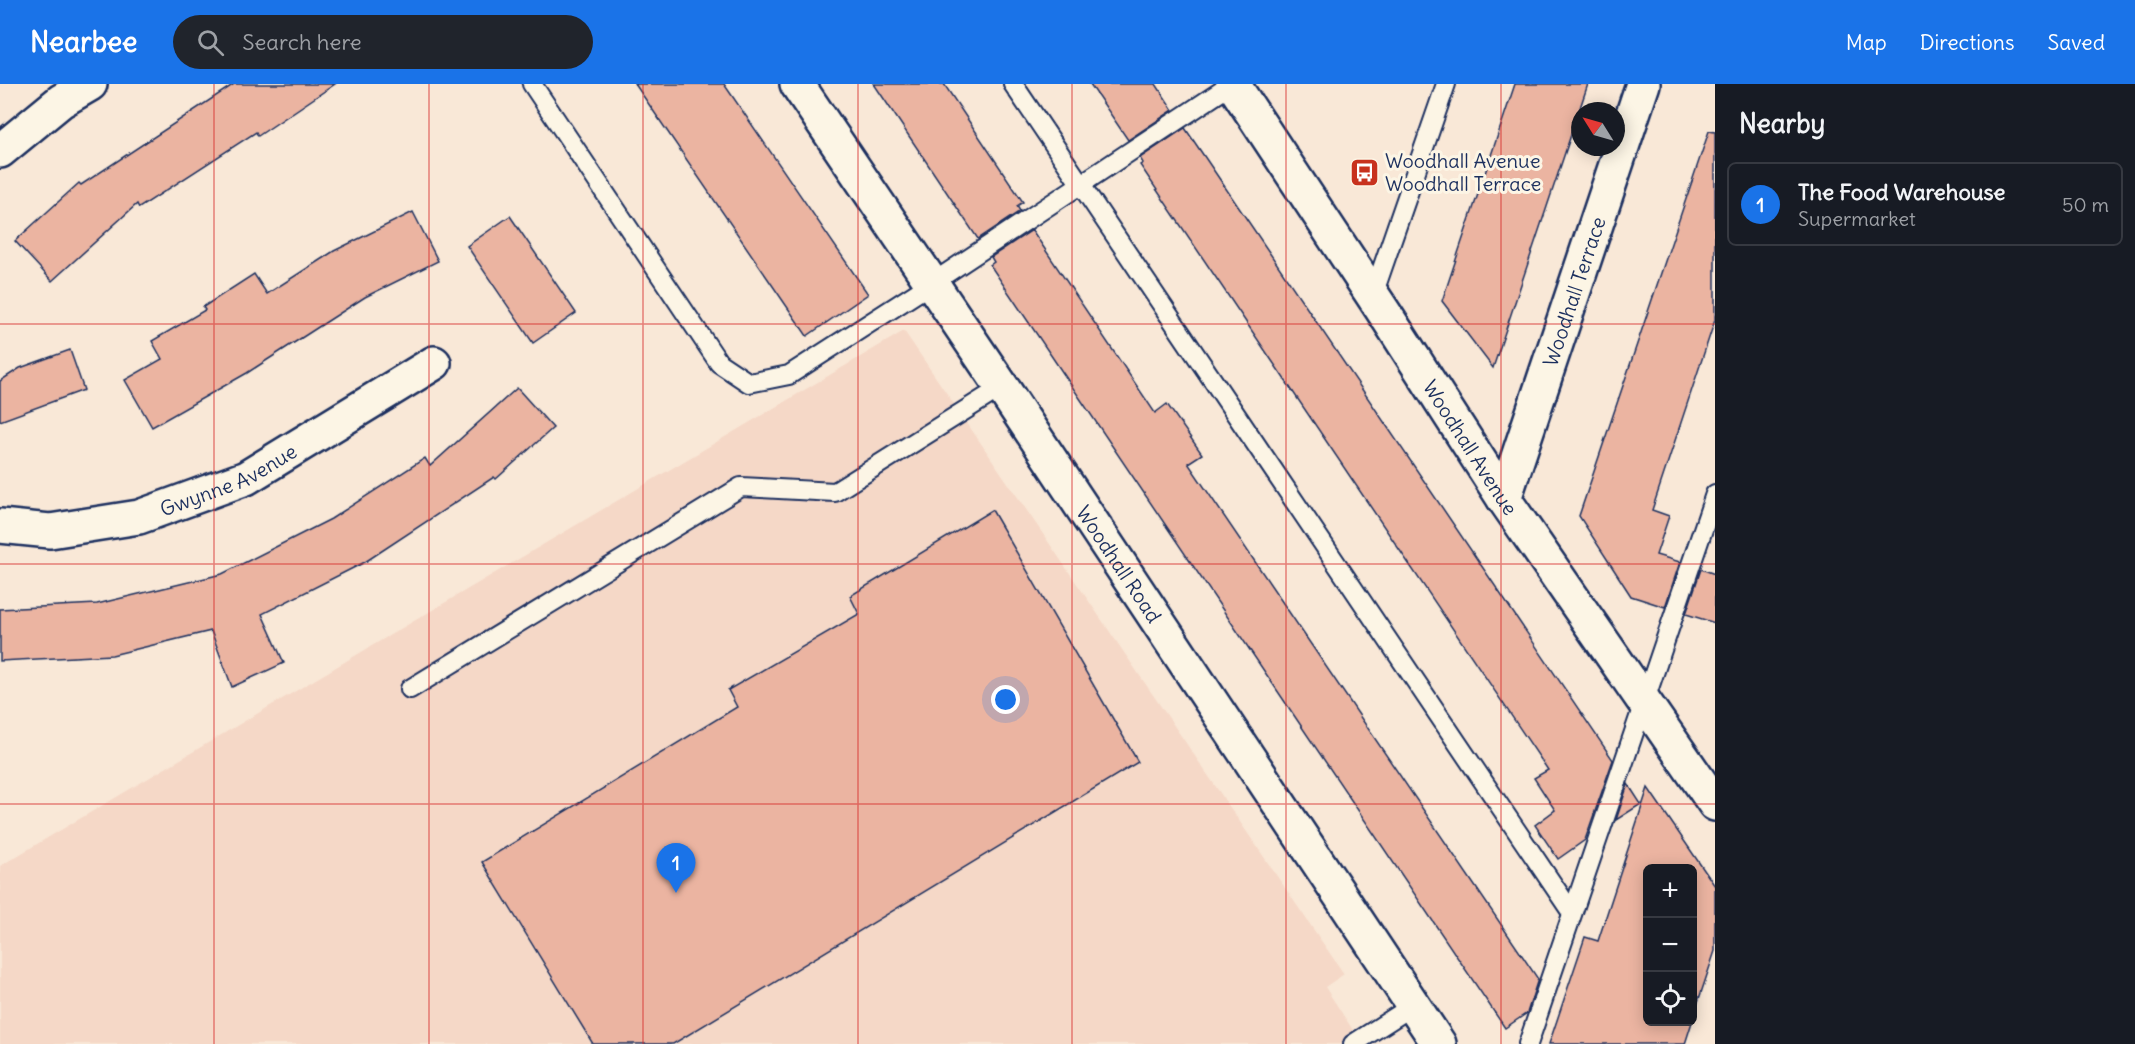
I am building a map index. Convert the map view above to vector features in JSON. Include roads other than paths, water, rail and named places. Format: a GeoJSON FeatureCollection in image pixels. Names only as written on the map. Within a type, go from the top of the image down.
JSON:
{"type":"FeatureCollection","features":[{"type":"Feature","properties":{"kind":"street"},"geometry":{"type":"LineString","coordinates":[[0,151],[61,102],[90,84]]}},
{"type":"Feature","properties":{"kind":"street","name":"Woodhall Road"},"geometry":{"type":"LineString","coordinates":[[797,84],[1002,387],[1439,1044]]}},
{"type":"Feature","properties":{"kind":"street","name":"Woodhall Avenue"},"geometry":{"type":"LineString","coordinates":[[1232,84],[1256,98],[1372,295],[1504,499],[1715,804]]}},
{"type":"Feature","properties":{"kind":"street","name":"Woodhall Terrace"},"geometry":{"type":"LineString","coordinates":[[1504,499],[1643,84]]}},
{"type":"Feature","properties":{"kind":"street","name":"Gwynne Avenue"},"geometry":{"type":"LineString","coordinates":[[0,526],[50,531],[139,517],[246,478],[434,363]]}},
{"type":"Feature","properties":{"kind":"lane"},"geometry":{"type":"LineString","coordinates":[[532,84],[719,363],[749,383],[789,375],[1081,186],[1232,84]]}},
{"type":"Feature","properties":{"kind":"lane"},"geometry":{"type":"LineString","coordinates":[[1013,84],[1572,913]]}},
{"type":"Feature","properties":{"kind":"lane"},"geometry":{"type":"LineString","coordinates":[[1372,295],[1446,84]]}},
{"type":"Feature","properties":{"kind":"lane"},"geometry":{"type":"LineString","coordinates":[[410,689],[741,487],[835,492],[1002,387]]}},
{"type":"Feature","properties":{"kind":"lane"},"geometry":{"type":"LineString","coordinates":[[1528,1044],[1715,494]]}},
{"type":"Feature","properties":{"kind":"lane"},"geometry":{"type":"LineString","coordinates":[[1353,1044],[1414,1005]]}},
{"type":"Feature","properties":{"kind":"place","name":"Woodhall Avenue Woodhall Terrace"},"geometry":{"type":"Point","coordinates":[1364,172]}},
{"type":"Feature","properties":{"kind":"place","name":"The Food Warehouse"},"geometry":{"type":"Point","coordinates":[676,893]}}]}
